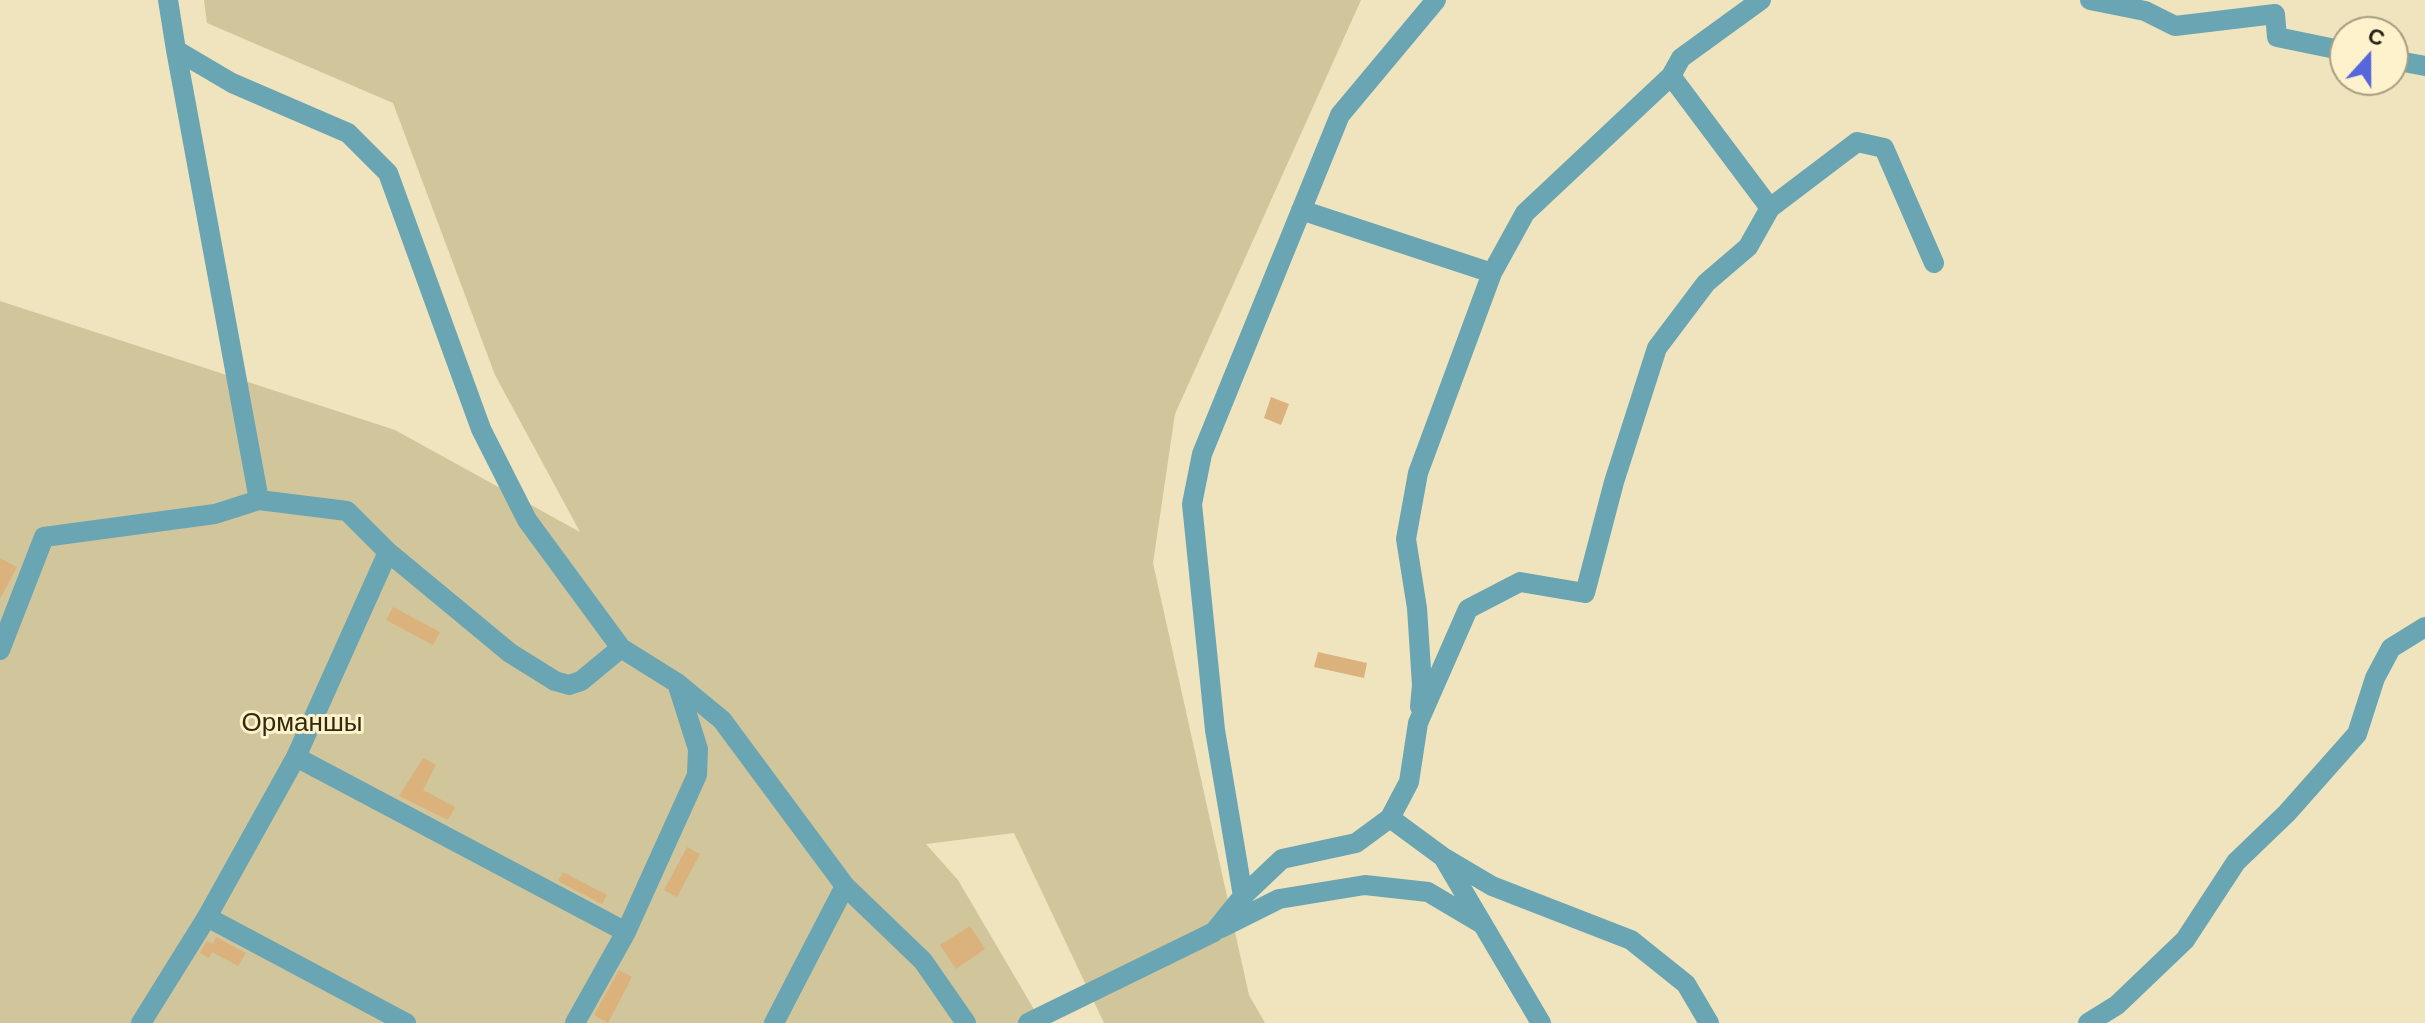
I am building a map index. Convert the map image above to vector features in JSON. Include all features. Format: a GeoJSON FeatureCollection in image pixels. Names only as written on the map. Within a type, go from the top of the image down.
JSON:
{"type":"FeatureCollection","features":[{"type":"Feature","properties":{"kind":"street"},"geometry":{"type":"LineString","coordinates":[[168,0],[259,500]]}},
{"type":"Feature","properties":{"kind":"street"},"geometry":{"type":"LineString","coordinates":[[1243,896],[1215,730],[1192,504],[1202,454],[1340,115],[1436,0]]}},
{"type":"Feature","properties":{"kind":"street"},"geometry":{"type":"LineString","coordinates":[[1214,932],[1243,896],[1282,859],[1356,843],[1390,818],[1409,782],[1422,685],[1417,608],[1406,539],[1418,473],[1492,273],[1525,213],[1671,76],[1681,58],[1761,0]]}},
{"type":"Feature","properties":{"kind":"street"},"geometry":{"type":"LineString","coordinates":[[2090,0],[2145,11],[2175,26],[2276,7],[2277,37],[2329,48]]}},
{"type":"Feature","properties":{"kind":"street"},"geometry":{"type":"LineString","coordinates":[[176,50],[232,83],[348,133],[388,173],[481,429],[527,520],[621,648],[677,683],[722,720],[845,886],[923,961],[966,1023]]}},
{"type":"Feature","properties":{"kind":"street"},"geometry":{"type":"LineString","coordinates":[[1671,76],[1770,208]]}},
{"type":"Feature","properties":{"kind":"street"},"geometry":{"type":"LineString","coordinates":[[1418,723],[1468,609],[1520,582],[1585,593],[1614,482],[1657,348],[1706,283],[1748,247],[1770,208],[1857,142],[1884,148],[1934,263]]}},
{"type":"Feature","properties":{"kind":"street"},"geometry":{"type":"LineString","coordinates":[[1301,210],[1492,273]]}},
{"type":"Feature","properties":{"kind":"street"},"geometry":{"type":"LineString","coordinates":[[0,650],[44,537],[215,514],[259,500],[347,511],[388,552],[510,653],[555,681],[569,685],[581,681],[621,648]]}},
{"type":"Feature","properties":{"kind":"street"},"geometry":{"type":"LineString","coordinates":[[141,1023],[207,917],[296,757],[388,552]]}},
{"type":"Feature","properties":{"kind":"street"},"geometry":{"type":"LineString","coordinates":[[2088,1023],[2117,1005],[2185,940],[2236,862],[2287,813],[2357,734],[2375,678],[2391,648],[2425,627]]}},
{"type":"Feature","properties":{"kind":"street"},"geometry":{"type":"LineString","coordinates":[[575,1023],[626,932],[697,775],[698,749],[677,683]]}},
{"type":"Feature","properties":{"kind":"street"},"geometry":{"type":"LineString","coordinates":[[296,757],[626,932]]}},
{"type":"Feature","properties":{"kind":"street"},"geometry":{"type":"LineString","coordinates":[[1390,818],[1443,857],[1492,886],[1631,940],[1686,984],[1709,1023]]}},
{"type":"Feature","properties":{"kind":"street"},"geometry":{"type":"LineString","coordinates":[[1443,857],[1541,1023]]}},
{"type":"Feature","properties":{"kind":"street"},"geometry":{"type":"LineString","coordinates":[[1028,1023],[1279,899],[1365,885],[1428,892],[1482,924]]}},
{"type":"Feature","properties":{"kind":"street"},"geometry":{"type":"LineString","coordinates":[[774,1023],[845,886]]}},
{"type":"Feature","properties":{"kind":"street"},"geometry":{"type":"LineString","coordinates":[[207,917],[406,1023]]}},
{"type":"Feature","properties":{"kind":"green space","name":"Орманшы"},"geometry":{"type":"Polygon","coordinates":[[[204,0],[1361,0],[1175,414],[1153,563],[1249,995],[1265,1023],[1104,1023],[1014,833],[926,844],[958,880],[1042,1023],[0,1023],[0,301],[395,430],[580,532],[495,375],[393,103],[207,23],[204,0]]]}},
{"type":"Feature","properties":{"kind":"building"},"geometry":{"type":"Polygon","coordinates":[[[1271,397],[1289,404],[1281,425],[1264,418],[1271,397]]]}},
{"type":"Feature","properties":{"kind":"building"},"geometry":{"type":"Polygon","coordinates":[[[0,558],[17,567],[0,599],[0,558]]]}},
{"type":"Feature","properties":{"kind":"building"},"geometry":{"type":"Polygon","coordinates":[[[393,607],[440,632],[433,645],[386,620],[393,607]]]}},
{"type":"Feature","properties":{"kind":"building"},"geometry":{"type":"Polygon","coordinates":[[[1318,652],[1367,663],[1364,678],[1314,667],[1318,652]]]}},
{"type":"Feature","properties":{"kind":"building"},"geometry":{"type":"Polygon","coordinates":[[[423,758],[436,765],[423,790],[455,807],[448,820],[399,796],[423,758]]]}},
{"type":"Feature","properties":{"kind":"building"},"geometry":{"type":"Polygon","coordinates":[[[687,847],[700,854],[677,897],[664,890],[687,847]]]}},
{"type":"Feature","properties":{"kind":"building"},"geometry":{"type":"Polygon","coordinates":[[[563,872],[607,895],[602,904],[558,881],[563,872]]]}},
{"type":"Feature","properties":{"kind":"building"},"geometry":{"type":"Polygon","coordinates":[[[970,926],[985,949],[956,969],[940,945],[970,926]]]}},
{"type":"Feature","properties":{"kind":"building"},"geometry":{"type":"Polygon","coordinates":[[[216,937],[246,953],[238,966],[212,952],[209,958],[200,953],[207,941],[213,944],[216,937]]]}},
{"type":"Feature","properties":{"kind":"building"},"geometry":{"type":"Polygon","coordinates":[[[619,970],[632,977],[608,1023],[594,1015],[619,970]]]}}]}
